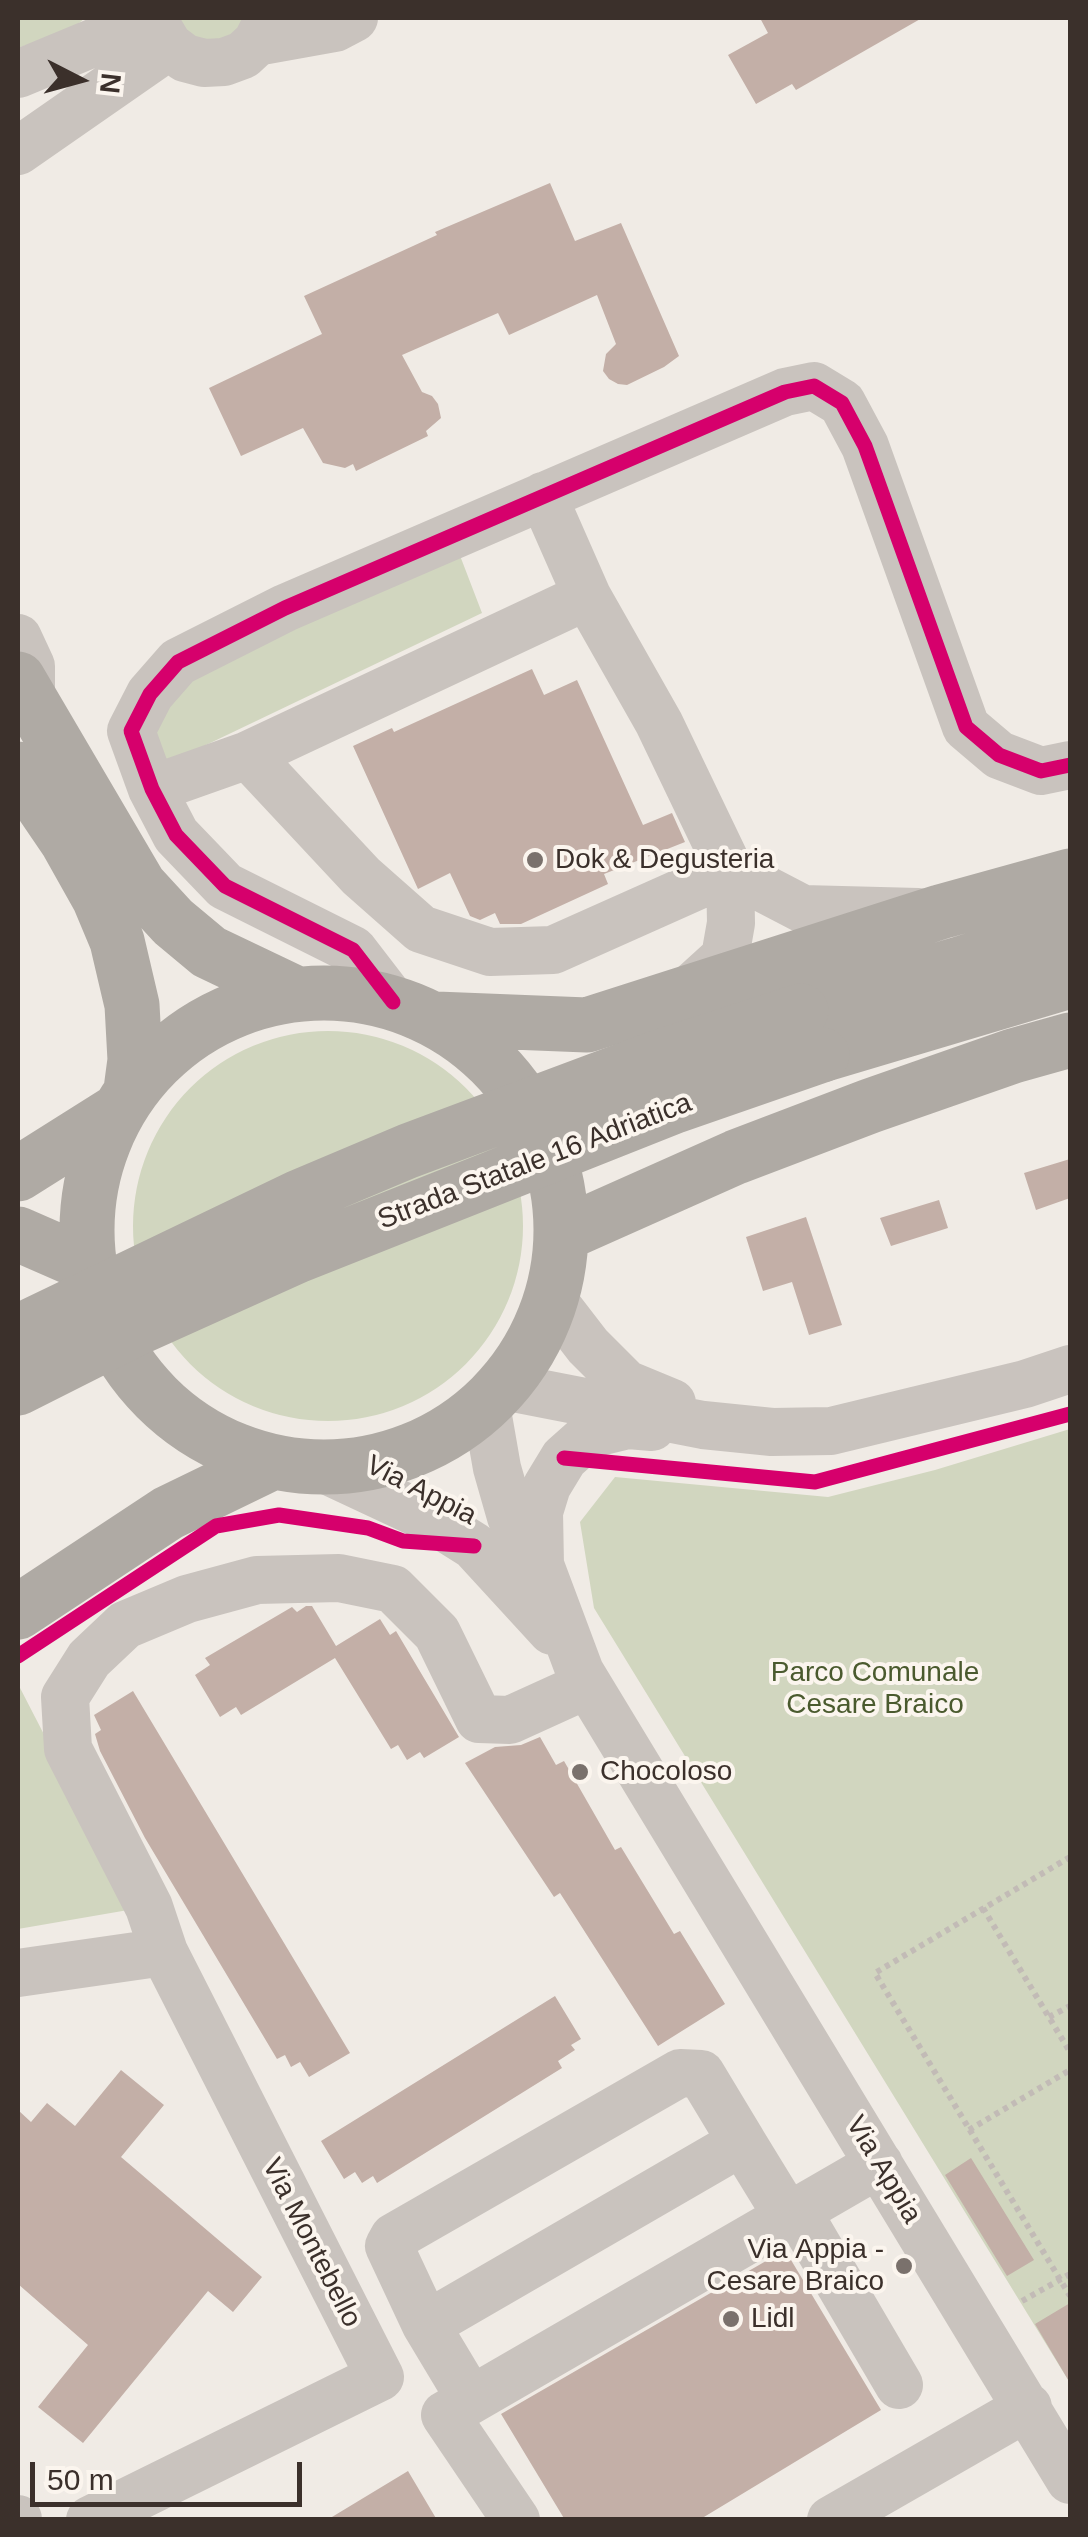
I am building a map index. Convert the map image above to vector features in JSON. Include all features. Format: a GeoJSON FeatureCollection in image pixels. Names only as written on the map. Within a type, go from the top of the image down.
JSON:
{"type":"FeatureCollection","features":[{"type":"Feature","properties":{"kind":"highway"},"geometry":{"type":"LineString","coordinates":[[24,690],[140,886],[173,922],[210,952],[296,993]]}},
{"type":"Feature","properties":{"kind":"highway"},"geometry":{"type":"LineString","coordinates":[[18,769],[99,898],[117,941],[132,1005],[135,1060],[125,1101],[90,1186],[88,1264],[104,1320],[131,1370],[170,1412],[218,1444],[297,1465],[362,1464],[411,1451],[461,1426],[494,1395],[532,1345],[551,1298],[562,1235],[554,1170],[529,1109],[488,1058],[415,1011]]}},
{"type":"Feature","properties":{"kind":"highway"},"geometry":{"type":"LineString","coordinates":[[18,1174],[125,1101],[176,1043],[233,1010],[296,993],[345,993],[415,1011],[586,1025],[940,912],[1070,876]]}},
{"type":"Feature","properties":{"kind":"highway","name":"Strada Statale 16 Adriatica"},"geometry":{"type":"LineString","coordinates":[[18,1388],[297,1256],[674,1106],[811,1033],[1070,932]]}},
{"type":"Feature","properties":{"kind":"highway","name":"Strada Statale 16 Adriatica"},"geometry":{"type":"LineString","coordinates":[[18,1332],[299,1197],[408,1151],[654,1059],[811,1033],[1070,982]]}},
{"type":"Feature","properties":{"kind":"highway"},"geometry":{"type":"LineString","coordinates":[[562,1235],[752,1150],[978,1068],[1070,1040]]}},
{"type":"Feature","properties":{"kind":"highway"},"geometry":{"type":"LineString","coordinates":[[18,1234],[88,1264]]}},
{"type":"Feature","properties":{"kind":"highway"},"geometry":{"type":"LineString","coordinates":[[18,1612],[168,1513],[297,1465]]}},
{"type":"Feature","properties":{"kind":"street"},"geometry":{"type":"LineString","coordinates":[[158,27],[186,58],[204,63],[224,62],[242,55],[263,30],[335,28],[354,18]]}},
{"type":"Feature","properties":{"kind":"street"},"geometry":{"type":"LineString","coordinates":[[18,74],[158,27]]}},
{"type":"Feature","properties":{"kind":"street"},"geometry":{"type":"LineString","coordinates":[[18,151],[158,27]]}},
{"type":"Feature","properties":{"kind":"street"},"geometry":{"type":"LineString","coordinates":[[415,1011],[353,950],[225,886],[176,835],[152,788],[131,730],[150,694],[178,662],[285,608],[785,392],[814,386],[842,403],[865,446],[966,726],[998,755],[1041,771],[1070,765]]}},
{"type":"Feature","properties":{"kind":"street"},"geometry":{"type":"LineString","coordinates":[[543,496],[587,596],[659,723],[730,871],[731,923],[725,957],[680,997]]}},
{"type":"Feature","properties":{"kind":"street"},"geometry":{"type":"LineString","coordinates":[[152,788],[248,756],[587,596]]}},
{"type":"Feature","properties":{"kind":"street"},"geometry":{"type":"LineString","coordinates":[[18,638],[31,666],[24,690]]}},
{"type":"Feature","properties":{"kind":"street"},"geometry":{"type":"LineString","coordinates":[[248,756],[361,876],[421,929],[490,952],[554,950],[730,871]]}},
{"type":"Feature","properties":{"kind":"street"},"geometry":{"type":"LineString","coordinates":[[730,871],[804,909],[940,912]]}},
{"type":"Feature","properties":{"kind":"street"},"geometry":{"type":"LineString","coordinates":[[551,1298],[588,1346],[626,1384],[682,1407],[704,1425]]}},
{"type":"Feature","properties":{"kind":"street"},"geometry":{"type":"LineString","coordinates":[[494,1395],[704,1425],[772,1432],[831,1430],[1025,1384],[1070,1369]]}},
{"type":"Feature","properties":{"kind":"street","name":"Via Appia"},"geometry":{"type":"LineString","coordinates":[[494,1395],[497,1468],[511,1517],[540,1565],[579,1670]]}},
{"type":"Feature","properties":{"kind":"street"},"geometry":{"type":"LineString","coordinates":[[540,1565],[539,1512],[547,1486],[564,1458],[590,1434],[628,1426],[704,1425]]}},
{"type":"Feature","properties":{"kind":"street","name":"Via Appia"},"geometry":{"type":"LineString","coordinates":[[297,1465],[431,1520],[474,1546],[537,1610],[579,1670],[1070,2480]]}},
{"type":"Feature","properties":{"kind":"street","name":"Via Montebello"},"geometry":{"type":"LineString","coordinates":[[380,2377],[164,1952],[149,1907],[68,1749],[65,1697],[88,1659],[124,1625],[186,1599],[257,1580],[339,1578],[394,1590],[436,1632],[480,1719],[510,1720],[579,1670]]}},
{"type":"Feature","properties":{"kind":"street"},"geometry":{"type":"LineString","coordinates":[[18,1973],[164,1952]]}},
{"type":"Feature","properties":{"kind":"street"},"geometry":{"type":"LineString","coordinates":[[471,2400],[432,2336],[389,2246],[394,2237],[680,2073],[701,2074],[899,2385]]}},
{"type":"Feature","properties":{"kind":"street"},"geometry":{"type":"LineString","coordinates":[[90,2520],[380,2377],[432,2336],[742,2142]]}},
{"type":"Feature","properties":{"kind":"street"},"geometry":{"type":"LineString","coordinates":[[516,2520],[445,2415],[879,2164]]}},
{"type":"Feature","properties":{"kind":"street"},"geometry":{"type":"LineString","coordinates":[[831,2520],[1028,2407]]}},
{"type":"Feature","properties":{"kind":"path"},"geometry":{"type":"LineString","coordinates":[[1070,1857],[875,1973],[1070,2296]]}},
{"type":"Feature","properties":{"kind":"path"},"geometry":{"type":"LineString","coordinates":[[983,1908],[1070,2052]]}},
{"type":"Feature","properties":{"kind":"path"},"geometry":{"type":"LineString","coordinates":[[1049,2017],[1070,2006]]}},
{"type":"Feature","properties":{"kind":"path"},"geometry":{"type":"LineString","coordinates":[[969,2130],[1070,2070]]}},
{"type":"Feature","properties":{"kind":"path"},"geometry":{"type":"LineString","coordinates":[[1022,2301],[1070,2274]]}},
{"type":"Feature","properties":{"kind":"green space"},"geometry":{"type":"Polygon","coordinates":[[[18,18],[85,18],[72,29],[18,48],[18,18]]]}},
{"type":"Feature","properties":{"kind":"green space"},"geometry":{"type":"Polygon","coordinates":[[[170,18],[251,18],[245,28],[208,46],[170,18]]]}},
{"type":"Feature","properties":{"kind":"green space"},"geometry":{"type":"Polygon","coordinates":[[[459,553],[482,613],[160,767],[149,726],[163,699],[210,664],[459,553]]]}},
{"type":"Feature","properties":{"kind":"green space"},"geometry":{"type":"Polygon","coordinates":[[[328,1031],[366,1035],[403,1046],[436,1064],[466,1088],[490,1118],[508,1151],[519,1188],[523,1226],[519,1264],[508,1301],[490,1334],[466,1364],[436,1388],[403,1406],[366,1417],[328,1421],[290,1417],[253,1406],[220,1388],[190,1364],[166,1334],[148,1301],[137,1264],[133,1226],[137,1188],[148,1151],[166,1118],[190,1088],[220,1064],[253,1046],[290,1035],[328,1031]]]}},
{"type":"Feature","properties":{"kind":"green space","name":"Parco Comunale Cesare Braico"},"geometry":{"type":"Polygon","coordinates":[[[1070,1429],[1070,2383],[594,1608],[580,1522],[615,1477],[828,1497],[1070,1429]]]}},
{"type":"Feature","properties":{"kind":"green space"},"geometry":{"type":"Polygon","coordinates":[[[18,1684],[134,1909],[18,1929],[18,1684]]]}},
{"type":"Feature","properties":{"kind":"building"},"geometry":{"type":"Polygon","coordinates":[[[760,18],[922,18],[796,90],[792,84],[756,104],[728,55],[768,33],[760,18]]]}},
{"type":"Feature","properties":{"kind":"building"},"geometry":{"type":"Polygon","coordinates":[[[550,183],[575,241],[621,223],[679,356],[627,385],[618,384],[603,371],[606,354],[616,344],[597,295],[509,335],[498,313],[402,355],[422,392],[438,404],[441,418],[426,431],[428,436],[356,471],[353,464],[345,468],[323,463],[303,428],[241,456],[209,388],[322,334],[304,296],[437,235],[435,232],[550,183]]]}},
{"type":"Feature","properties":{"kind":"building"},"geometry":{"type":"Polygon","coordinates":[[[532,669],[544,695],[577,680],[643,825],[672,813],[685,842],[604,874],[608,884],[521,924],[500,924],[495,913],[480,920],[470,916],[450,873],[418,889],[353,746],[392,728],[394,732],[532,669]]]}},
{"type":"Feature","properties":{"kind":"building"},"geometry":{"type":"Polygon","coordinates":[[[1070,1159],[1070,1198],[1036,1210],[1024,1173],[1070,1159]]]}},
{"type":"Feature","properties":{"kind":"building"},"geometry":{"type":"Polygon","coordinates":[[[939,1200],[948,1228],[891,1246],[880,1218],[939,1200]]]}},
{"type":"Feature","properties":{"kind":"building"},"geometry":{"type":"Polygon","coordinates":[[[806,1217],[842,1325],[809,1335],[792,1282],[763,1291],[746,1237],[806,1217]]]}},
{"type":"Feature","properties":{"kind":"building"},"geometry":{"type":"Polygon","coordinates":[[[312,1606],[336,1646],[380,1619],[390,1635],[396,1631],[459,1737],[424,1758],[420,1752],[407,1760],[398,1745],[391,1749],[335,1658],[241,1715],[236,1707],[220,1717],[195,1675],[210,1665],[205,1658],[292,1607],[297,1612],[312,1606]]]}},
{"type":"Feature","properties":{"kind":"building"},"geometry":{"type":"Polygon","coordinates":[[[133,1691],[350,2053],[309,2077],[300,2062],[291,2067],[285,2055],[277,2059],[145,1838],[100,1751],[95,1734],[101,1730],[94,1715],[133,1691]]]}},
{"type":"Feature","properties":{"kind":"building"},"geometry":{"type":"Polygon","coordinates":[[[540,1737],[556,1765],[564,1761],[615,1850],[621,1847],[674,1934],[680,1931],[725,2004],[658,2046],[560,1893],[554,1897],[465,1763],[495,1747],[521,1745],[540,1737]]]}},
{"type":"Feature","properties":{"kind":"building"},"geometry":{"type":"Polygon","coordinates":[[[555,1996],[581,2039],[571,2045],[575,2050],[558,2061],[562,2068],[377,2183],[373,2176],[362,2183],[355,2172],[344,2179],[321,2141],[555,1996]]]}},
{"type":"Feature","properties":{"kind":"building"},"geometry":{"type":"Polygon","coordinates":[[[121,2070],[164,2105],[121,2157],[262,2277],[233,2312],[208,2291],[83,2443],[38,2407],[88,2345],[18,2284],[18,2110],[31,2122],[47,2103],[75,2126],[121,2070]]]}},
{"type":"Feature","properties":{"kind":"building"},"geometry":{"type":"Polygon","coordinates":[[[971,2158],[1034,2260],[1007,2276],[945,2175],[971,2158]]]}},
{"type":"Feature","properties":{"kind":"building","name":"Lidl"},"geometry":{"type":"Polygon","coordinates":[[[785,2250],[881,2410],[699,2520],[565,2520],[501,2414],[785,2250]]]}},
{"type":"Feature","properties":{"kind":"building"},"geometry":{"type":"Polygon","coordinates":[[[1070,2303],[1070,2383],[1035,2324],[1070,2303]]]}},
{"type":"Feature","properties":{"kind":"building"},"geometry":{"type":"Polygon","coordinates":[[[408,2471],[437,2520],[327,2520],[408,2471]]]}},
{"type":"Feature","properties":{"kind":"cycle path"},"geometry":{"type":"LineString","coordinates":[[393,1002],[353,950],[225,886],[176,835],[152,789],[131,731],[150,694],[178,662],[285,608],[785,392],[814,386],[842,403],[865,446],[966,727],[999,755],[1041,771],[1070,765]]}},
{"type":"Feature","properties":{"kind":"cycle path"},"geometry":{"type":"LineString","coordinates":[[564,1458],[815,1482],[1070,1414]]}},
{"type":"Feature","properties":{"kind":"cycle path"},"geometry":{"type":"LineString","coordinates":[[18,1656],[216,1526],[279,1515],[368,1528],[403,1541],[474,1546]]}},
{"type":"Feature","properties":{"kind":"place","name":"Dok & Degusteria"},"geometry":{"type":"Point","coordinates":[535,860]}},
{"type":"Feature","properties":{"kind":"place","name":"Chocoloso"},"geometry":{"type":"Point","coordinates":[580,1772]}},
{"type":"Feature","properties":{"kind":"place","name":"Via Appia - Cesare Braico"},"geometry":{"type":"Point","coordinates":[904,2266]}},
{"type":"Feature","properties":{"kind":"place","name":"Lidl"},"geometry":{"type":"Point","coordinates":[731,2319]}}]}
